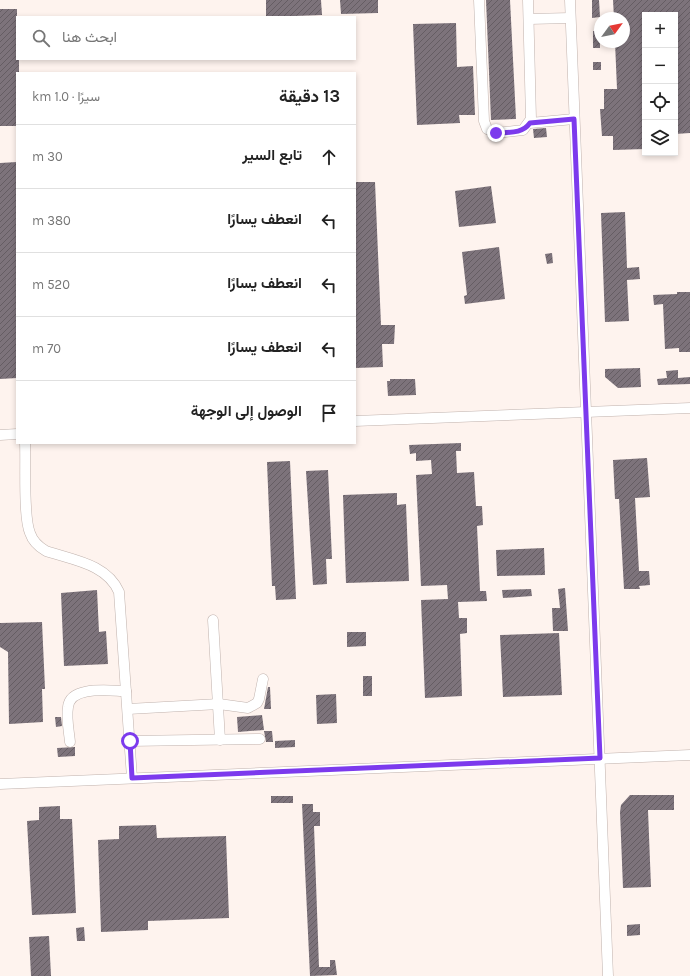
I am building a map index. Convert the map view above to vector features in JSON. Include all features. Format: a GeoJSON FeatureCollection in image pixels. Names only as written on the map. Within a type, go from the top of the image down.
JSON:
{"type":"FeatureCollection","features":[{"type":"Feature","properties":{"kind":"street"},"geometry":{"type":"LineString","coordinates":[[479,0],[484,124],[490,131],[496,133],[523,130],[530,123],[532,114],[528,0]]}},
{"type":"Feature","properties":{"kind":"street"},"geometry":{"type":"LineString","coordinates":[[570,0],[608,976]]}},
{"type":"Feature","properties":{"kind":"street"},"geometry":{"type":"LineString","coordinates":[[528,19],[570,18]]}},
{"type":"Feature","properties":{"kind":"street"},"geometry":{"type":"LineString","coordinates":[[530,123],[574,119]]}},
{"type":"Feature","properties":{"kind":"street"},"geometry":{"type":"LineString","coordinates":[[356,421],[690,408]]}},
{"type":"Feature","properties":{"kind":"street"},"geometry":{"type":"LineString","coordinates":[[0,435],[16,434]]}},
{"type":"Feature","properties":{"kind":"street"},"geometry":{"type":"LineString","coordinates":[[25,444],[27,523],[30,534],[41,548],[100,569],[116,585],[120,600],[132,778]]}},
{"type":"Feature","properties":{"kind":"street"},"geometry":{"type":"LineString","coordinates":[[213,620],[220,740]]}},
{"type":"Feature","properties":{"kind":"street"},"geometry":{"type":"LineString","coordinates":[[128,709],[218,704],[243,709],[253,706],[259,699],[263,679]]}},
{"type":"Feature","properties":{"kind":"street"},"geometry":{"type":"LineString","coordinates":[[70,742],[68,706],[72,697],[84,692],[126,691]]}},
{"type":"Feature","properties":{"kind":"street"},"geometry":{"type":"LineString","coordinates":[[130,741],[260,739]]}},
{"type":"Feature","properties":{"kind":"street"},"geometry":{"type":"LineString","coordinates":[[0,784],[690,755]]}},
{"type":"Feature","properties":{"kind":"building"},"geometry":{"type":"Polygon","coordinates":[[[266,0],[321,0],[322,15],[266,16],[266,0]]]}},
{"type":"Feature","properties":{"kind":"building"},"geometry":{"type":"Polygon","coordinates":[[[340,0],[378,0],[378,13],[341,14],[340,0]]]}},
{"type":"Feature","properties":{"kind":"building"},"geometry":{"type":"Polygon","coordinates":[[[486,0],[510,0],[516,119],[491,120],[486,0]]]}},
{"type":"Feature","properties":{"kind":"building"},"geometry":{"type":"Polygon","coordinates":[[[592,0],[599,0],[600,12],[594,12],[594,18],[592,18],[592,0]]]}},
{"type":"Feature","properties":{"kind":"building"},"geometry":{"type":"Polygon","coordinates":[[[613,0],[690,0],[690,133],[678,134],[678,12],[642,12],[642,149],[613,150],[613,136],[602,136],[600,109],[604,109],[604,89],[617,89],[615,48],[630,48],[630,12],[614,12],[613,0]]]}},
{"type":"Feature","properties":{"kind":"building"},"geometry":{"type":"Polygon","coordinates":[[[0,9],[17,9],[16,60],[19,60],[19,72],[16,72],[16,126],[0,126],[0,9]]]}},
{"type":"Feature","properties":{"kind":"building"},"geometry":{"type":"Polygon","coordinates":[[[456,23],[457,67],[473,66],[475,115],[459,115],[460,123],[417,125],[413,24],[456,23]]]}},
{"type":"Feature","properties":{"kind":"building"},"geometry":{"type":"Polygon","coordinates":[[[593,31],[594,31],[594,48],[593,31]]]}},
{"type":"Feature","properties":{"kind":"building"},"geometry":{"type":"Polygon","coordinates":[[[593,62],[601,62],[601,70],[593,70],[593,62]]]}},
{"type":"Feature","properties":{"kind":"building"},"geometry":{"type":"Polygon","coordinates":[[[546,128],[547,137],[534,138],[533,129],[546,128]]]}},
{"type":"Feature","properties":{"kind":"building"},"geometry":{"type":"Polygon","coordinates":[[[16,162],[16,378],[0,379],[0,163],[16,162]]]}},
{"type":"Feature","properties":{"kind":"building"},"geometry":{"type":"Polygon","coordinates":[[[356,182],[375,182],[381,325],[395,325],[394,344],[382,344],[383,367],[356,368],[356,182]]]}},
{"type":"Feature","properties":{"kind":"building"},"geometry":{"type":"Polygon","coordinates":[[[491,186],[496,223],[459,227],[455,191],[491,186]]]}},
{"type":"Feature","properties":{"kind":"building"},"geometry":{"type":"Polygon","coordinates":[[[625,212],[627,268],[639,267],[640,279],[627,280],[629,321],[605,322],[601,213],[625,212]]]}},
{"type":"Feature","properties":{"kind":"building"},"geometry":{"type":"Polygon","coordinates":[[[499,247],[505,299],[465,304],[464,296],[467,295],[462,252],[499,247]]]}},
{"type":"Feature","properties":{"kind":"building"},"geometry":{"type":"Polygon","coordinates":[[[552,253],[553,263],[547,264],[545,254],[552,253]]]}},
{"type":"Feature","properties":{"kind":"building"},"geometry":{"type":"Polygon","coordinates":[[[677,292],[690,292],[690,352],[679,352],[679,348],[665,349],[663,304],[654,305],[653,295],[677,294],[677,292]]]}},
{"type":"Feature","properties":{"kind":"building"},"geometry":{"type":"Polygon","coordinates":[[[640,368],[641,387],[618,388],[605,377],[605,369],[640,368]]]}},
{"type":"Feature","properties":{"kind":"building"},"geometry":{"type":"Polygon","coordinates":[[[678,370],[678,378],[690,377],[690,384],[658,385],[657,379],[667,378],[666,371],[678,370]]]}},
{"type":"Feature","properties":{"kind":"building"},"geometry":{"type":"Polygon","coordinates":[[[390,379],[415,379],[416,395],[388,396],[387,381],[390,381],[390,379]]]}},
{"type":"Feature","properties":{"kind":"building"},"geometry":{"type":"Polygon","coordinates":[[[461,443],[461,451],[456,451],[457,473],[474,472],[476,506],[482,506],[483,525],[477,526],[480,591],[486,591],[487,601],[458,602],[459,618],[467,618],[467,633],[460,634],[462,696],[425,698],[421,600],[448,599],[447,585],[421,586],[416,475],[432,474],[431,460],[416,461],[416,453],[410,454],[409,445],[461,443]]]}},
{"type":"Feature","properties":{"kind":"building"},"geometry":{"type":"Polygon","coordinates":[[[647,458],[650,497],[635,498],[639,571],[649,571],[650,585],[639,586],[640,589],[624,589],[619,499],[615,499],[613,460],[647,458]]]}},
{"type":"Feature","properties":{"kind":"building"},"geometry":{"type":"Polygon","coordinates":[[[290,461],[296,599],[276,600],[275,586],[272,586],[267,462],[290,461]]]}},
{"type":"Feature","properties":{"kind":"building"},"geometry":{"type":"Polygon","coordinates":[[[328,470],[332,559],[326,559],[327,584],[313,585],[306,471],[328,470]]]}},
{"type":"Feature","properties":{"kind":"building"},"geometry":{"type":"Polygon","coordinates":[[[397,493],[397,505],[406,504],[409,581],[346,583],[343,495],[397,493]]]}},
{"type":"Feature","properties":{"kind":"building"},"geometry":{"type":"Polygon","coordinates":[[[544,548],[545,575],[497,576],[496,550],[544,548]]]}},
{"type":"Feature","properties":{"kind":"building"},"geometry":{"type":"Polygon","coordinates":[[[565,588],[568,631],[553,631],[552,608],[560,608],[558,589],[565,588]]]}},
{"type":"Feature","properties":{"kind":"building"},"geometry":{"type":"Polygon","coordinates":[[[531,589],[532,596],[503,598],[502,590],[531,589]]]}},
{"type":"Feature","properties":{"kind":"building"},"geometry":{"type":"Polygon","coordinates":[[[97,590],[99,632],[106,631],[108,664],[64,666],[61,593],[97,590]]]}},
{"type":"Feature","properties":{"kind":"building"},"geometry":{"type":"Polygon","coordinates":[[[42,622],[45,689],[42,689],[43,722],[9,724],[8,652],[0,647],[0,623],[42,622]]]}},
{"type":"Feature","properties":{"kind":"building"},"geometry":{"type":"Polygon","coordinates":[[[347,632],[366,632],[366,646],[347,647],[347,632]]]}},
{"type":"Feature","properties":{"kind":"building"},"geometry":{"type":"Polygon","coordinates":[[[559,633],[562,695],[503,697],[500,635],[559,633]]]}},
{"type":"Feature","properties":{"kind":"building"},"geometry":{"type":"Polygon","coordinates":[[[363,676],[372,676],[372,696],[363,696],[363,676]]]}},
{"type":"Feature","properties":{"kind":"building"},"geometry":{"type":"Polygon","coordinates":[[[268,687],[270,687],[271,709],[264,709],[268,687]]]}},
{"type":"Feature","properties":{"kind":"building"},"geometry":{"type":"Polygon","coordinates":[[[336,694],[337,723],[317,724],[316,695],[336,694]]]}},
{"type":"Feature","properties":{"kind":"building"},"geometry":{"type":"Polygon","coordinates":[[[262,715],[264,730],[238,732],[237,717],[262,715]]]}},
{"type":"Feature","properties":{"kind":"building"},"geometry":{"type":"Polygon","coordinates":[[[55,717],[61,717],[62,726],[56,727],[55,717]]]}},
{"type":"Feature","properties":{"kind":"building"},"geometry":{"type":"Polygon","coordinates":[[[264,731],[272,731],[273,742],[266,742],[264,731]]]}},
{"type":"Feature","properties":{"kind":"building"},"geometry":{"type":"Polygon","coordinates":[[[295,740],[295,747],[275,748],[275,741],[295,740]]]}},
{"type":"Feature","properties":{"kind":"building"},"geometry":{"type":"Polygon","coordinates":[[[75,747],[75,756],[58,757],[57,748],[75,747]]]}},
{"type":"Feature","properties":{"kind":"building"},"geometry":{"type":"Polygon","coordinates":[[[630,795],[674,795],[674,810],[648,810],[651,887],[623,888],[620,812],[621,805],[630,795]]]}},
{"type":"Feature","properties":{"kind":"building"},"geometry":{"type":"Polygon","coordinates":[[[271,796],[293,796],[293,803],[271,803],[271,796]]]}},
{"type":"Feature","properties":{"kind":"building"},"geometry":{"type":"Polygon","coordinates":[[[302,804],[313,804],[313,812],[320,812],[320,826],[314,826],[319,967],[330,967],[330,960],[335,960],[337,975],[310,976],[302,804]]]}},
{"type":"Feature","properties":{"kind":"building"},"geometry":{"type":"Polygon","coordinates":[[[60,806],[60,819],[72,819],[76,913],[32,915],[27,821],[39,820],[39,807],[60,806]]]}},
{"type":"Feature","properties":{"kind":"building"},"geometry":{"type":"Polygon","coordinates":[[[156,825],[157,838],[226,836],[229,918],[148,921],[148,930],[101,932],[98,840],[119,839],[119,826],[156,825]]]}},
{"type":"Feature","properties":{"kind":"building"},"geometry":{"type":"Polygon","coordinates":[[[640,924],[640,935],[627,936],[627,925],[640,924]]]}},
{"type":"Feature","properties":{"kind":"building"},"geometry":{"type":"Polygon","coordinates":[[[84,927],[85,941],[77,941],[76,928],[84,927]]]}},
{"type":"Feature","properties":{"kind":"building"},"geometry":{"type":"Polygon","coordinates":[[[49,936],[51,976],[31,976],[29,937],[49,936]]]}},
{"type":"Feature","properties":{"kind":"route"},"geometry":{"type":"LineString","coordinates":[[130,741],[132,778],[600,758],[574,119],[530,123],[523,130],[496,133]]}}]}
